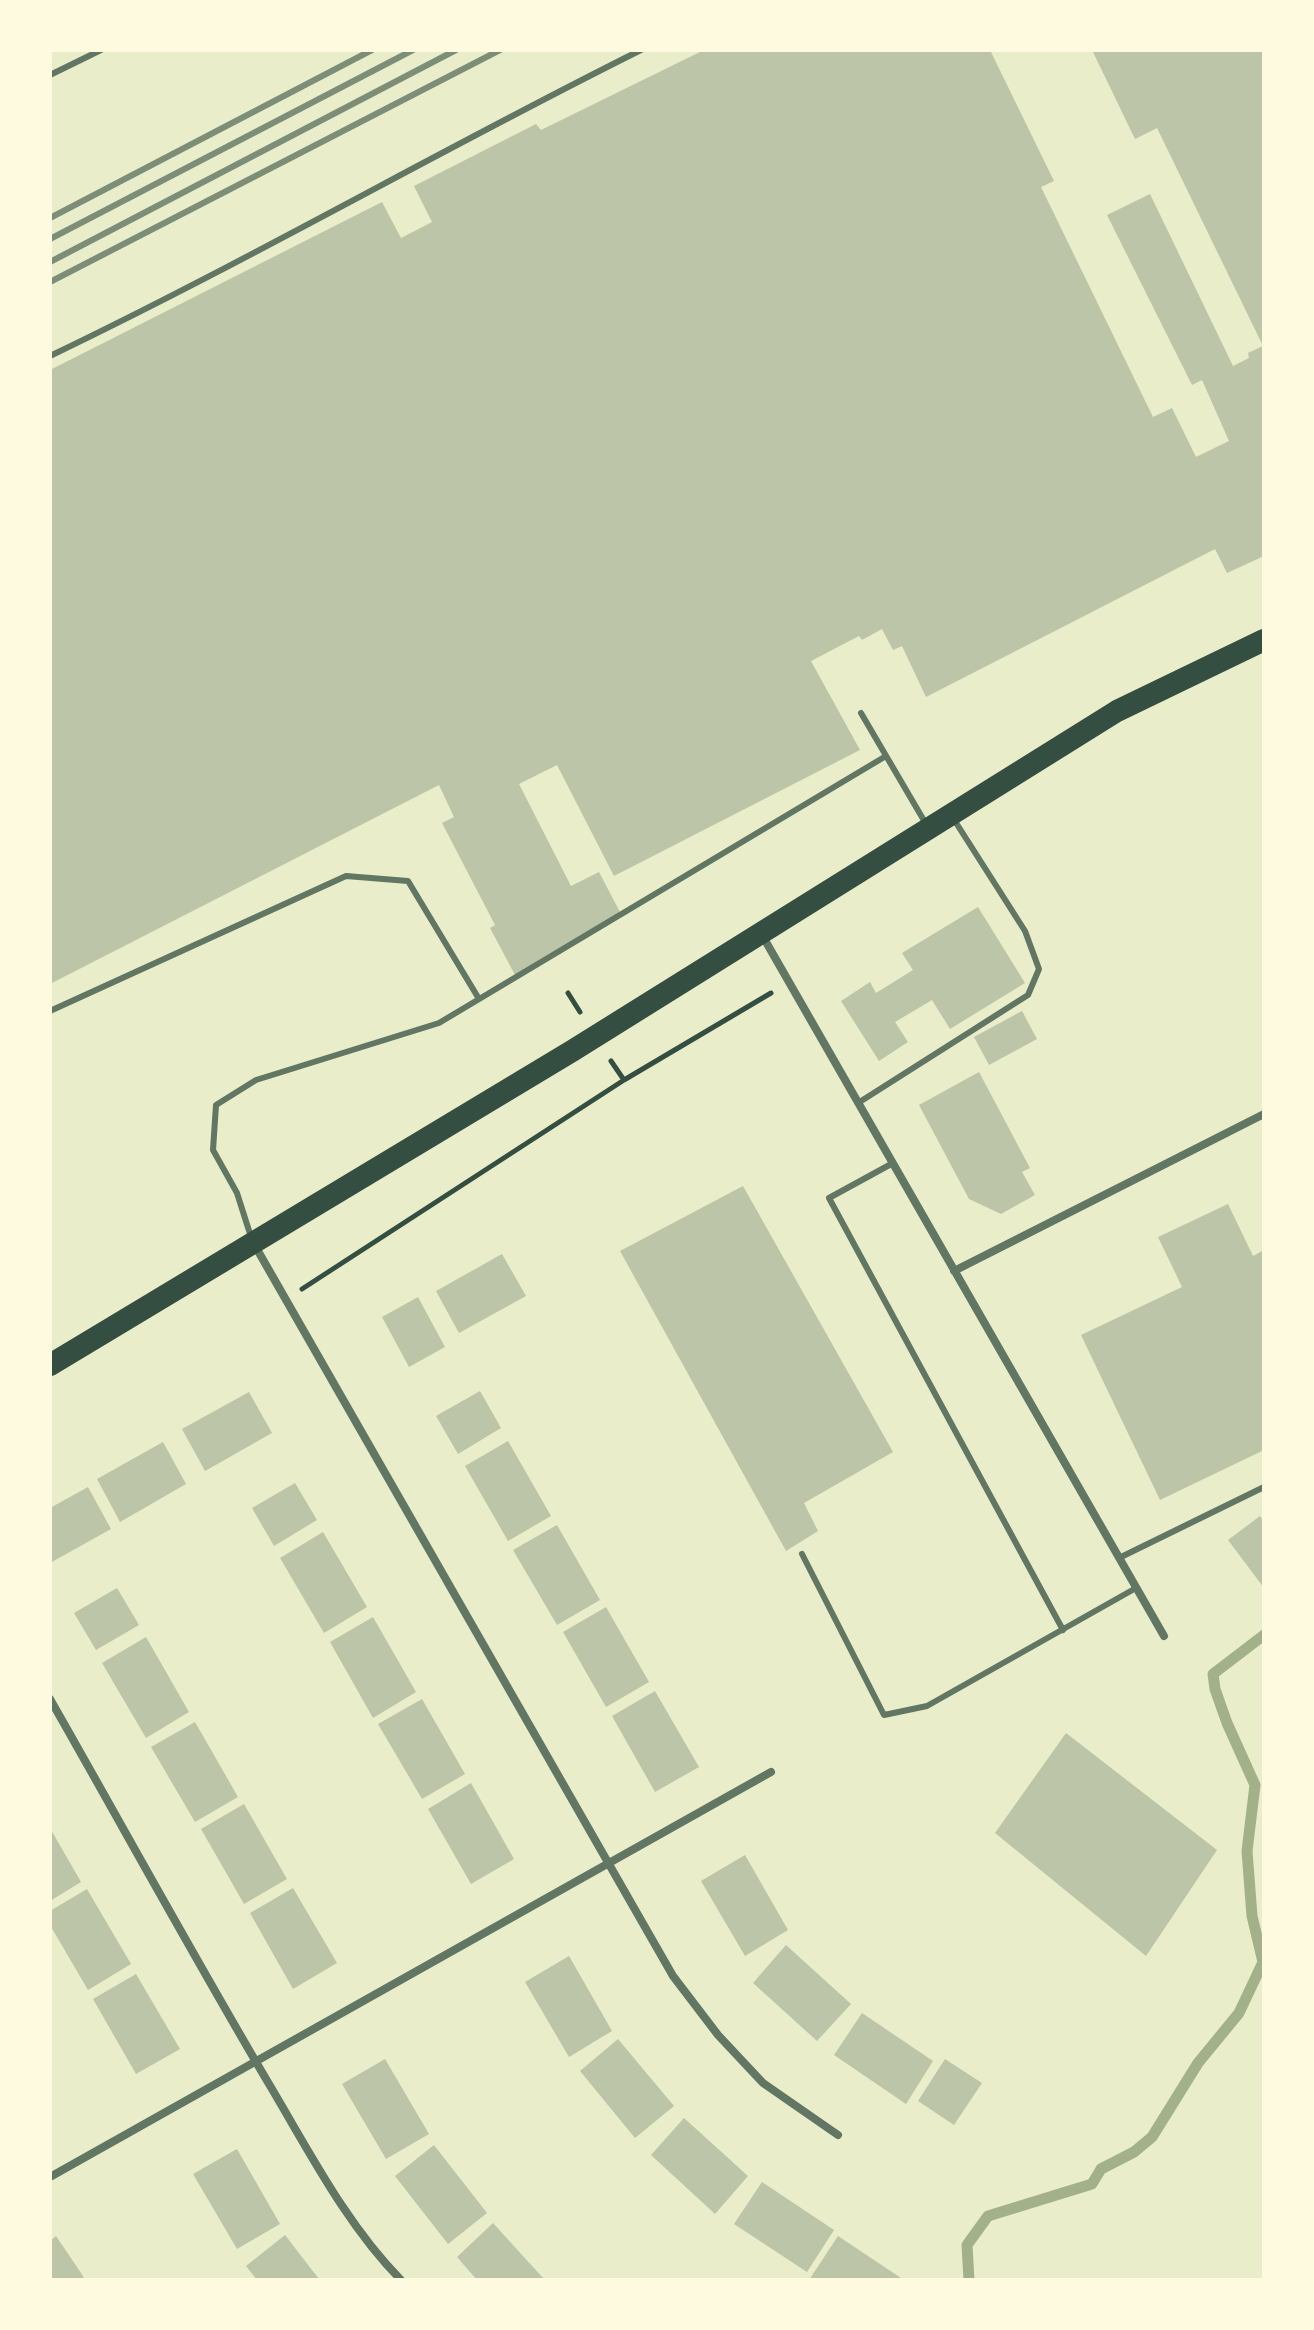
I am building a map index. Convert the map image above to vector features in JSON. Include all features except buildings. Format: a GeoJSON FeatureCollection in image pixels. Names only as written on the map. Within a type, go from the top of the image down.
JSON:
{"type":"FeatureCollection","features":[{"type":"Feature","properties":{"kind":"highway"},"geometry":{"type":"LineString","coordinates":[[50,1365],[254,1244],[1117,711],[1264,640]]}},
{"type":"Feature","properties":{"kind":"street"},"geometry":{"type":"LineString","coordinates":[[761,933],[1164,1636]]}},
{"type":"Feature","properties":{"kind":"street"},"geometry":{"type":"LineString","coordinates":[[954,1271],[1264,1114]]}},
{"type":"Feature","properties":{"kind":"street"},"geometry":{"type":"LineString","coordinates":[[254,1244],[673,1976],[718,2035],[763,2083],[838,2135]]}},
{"type":"Feature","properties":{"kind":"street"},"geometry":{"type":"LineString","coordinates":[[50,1699],[342,2206],[401,2280]]}},
{"type":"Feature","properties":{"kind":"street"},"geometry":{"type":"LineString","coordinates":[[50,2177],[771,1772]]}},
{"type":"Feature","properties":{"kind":"lane"},"geometry":{"type":"LineString","coordinates":[[50,75],[101,50]]}},
{"type":"Feature","properties":{"kind":"lane"},"geometry":{"type":"LineString","coordinates":[[50,356],[149,308],[641,50]]}},
{"type":"Feature","properties":{"kind":"lane"},"geometry":{"type":"LineString","coordinates":[[861,713],[929,829]]}},
{"type":"Feature","properties":{"kind":"lane"},"geometry":{"type":"LineString","coordinates":[[254,1244],[237,1193],[213,1150],[216,1105],[256,1080],[439,1023],[886,756]]}},
{"type":"Feature","properties":{"kind":"lane"},"geometry":{"type":"LineString","coordinates":[[858,1103],[1028,995],[1039,969],[1025,931],[951,815]]}},
{"type":"Feature","properties":{"kind":"lane"},"geometry":{"type":"LineString","coordinates":[[50,1011],[346,876],[408,881],[479,999]]}},
{"type":"Feature","properties":{"kind":"lane"},"geometry":{"type":"LineString","coordinates":[[893,1163],[829,1198],[1063,1630]]}},
{"type":"Feature","properties":{"kind":"lane"},"geometry":{"type":"LineString","coordinates":[[1119,1558],[1264,1487]]}},
{"type":"Feature","properties":{"kind":"lane"},"geometry":{"type":"LineString","coordinates":[[802,1554],[884,1715],[927,1706],[1136,1588]]}},
{"type":"Feature","properties":{"kind":"path"},"geometry":{"type":"LineString","coordinates":[[285,1300],[624,1080],[789,982]]}},
{"type":"Feature","properties":{"kind":"path"},"geometry":{"type":"LineString","coordinates":[[618,1071],[624,1080]]}},
{"type":"Feature","properties":{"kind":"waterway"},"geometry":{"type":"LineString","coordinates":[[969,2280],[967,2245],[988,2216],[1092,2184],[1101,2169],[1134,2152],[1152,2137],[1198,2063],[1239,2013],[1263,1962],[1252,1916],[1247,1851],[1255,1785],[1227,1723],[1213,1674],[1264,1635]]}},
{"type":"Feature","properties":{"kind":"railway"},"geometry":{"type":"LineString","coordinates":[[50,218],[372,50]]}},
{"type":"Feature","properties":{"kind":"railway"},"geometry":{"type":"LineString","coordinates":[[50,239],[413,50]]}},
{"type":"Feature","properties":{"kind":"railway"},"geometry":{"type":"LineString","coordinates":[[50,262],[456,50]]}},
{"type":"Feature","properties":{"kind":"railway"},"geometry":{"type":"LineString","coordinates":[[50,282],[500,50]]}}]}
